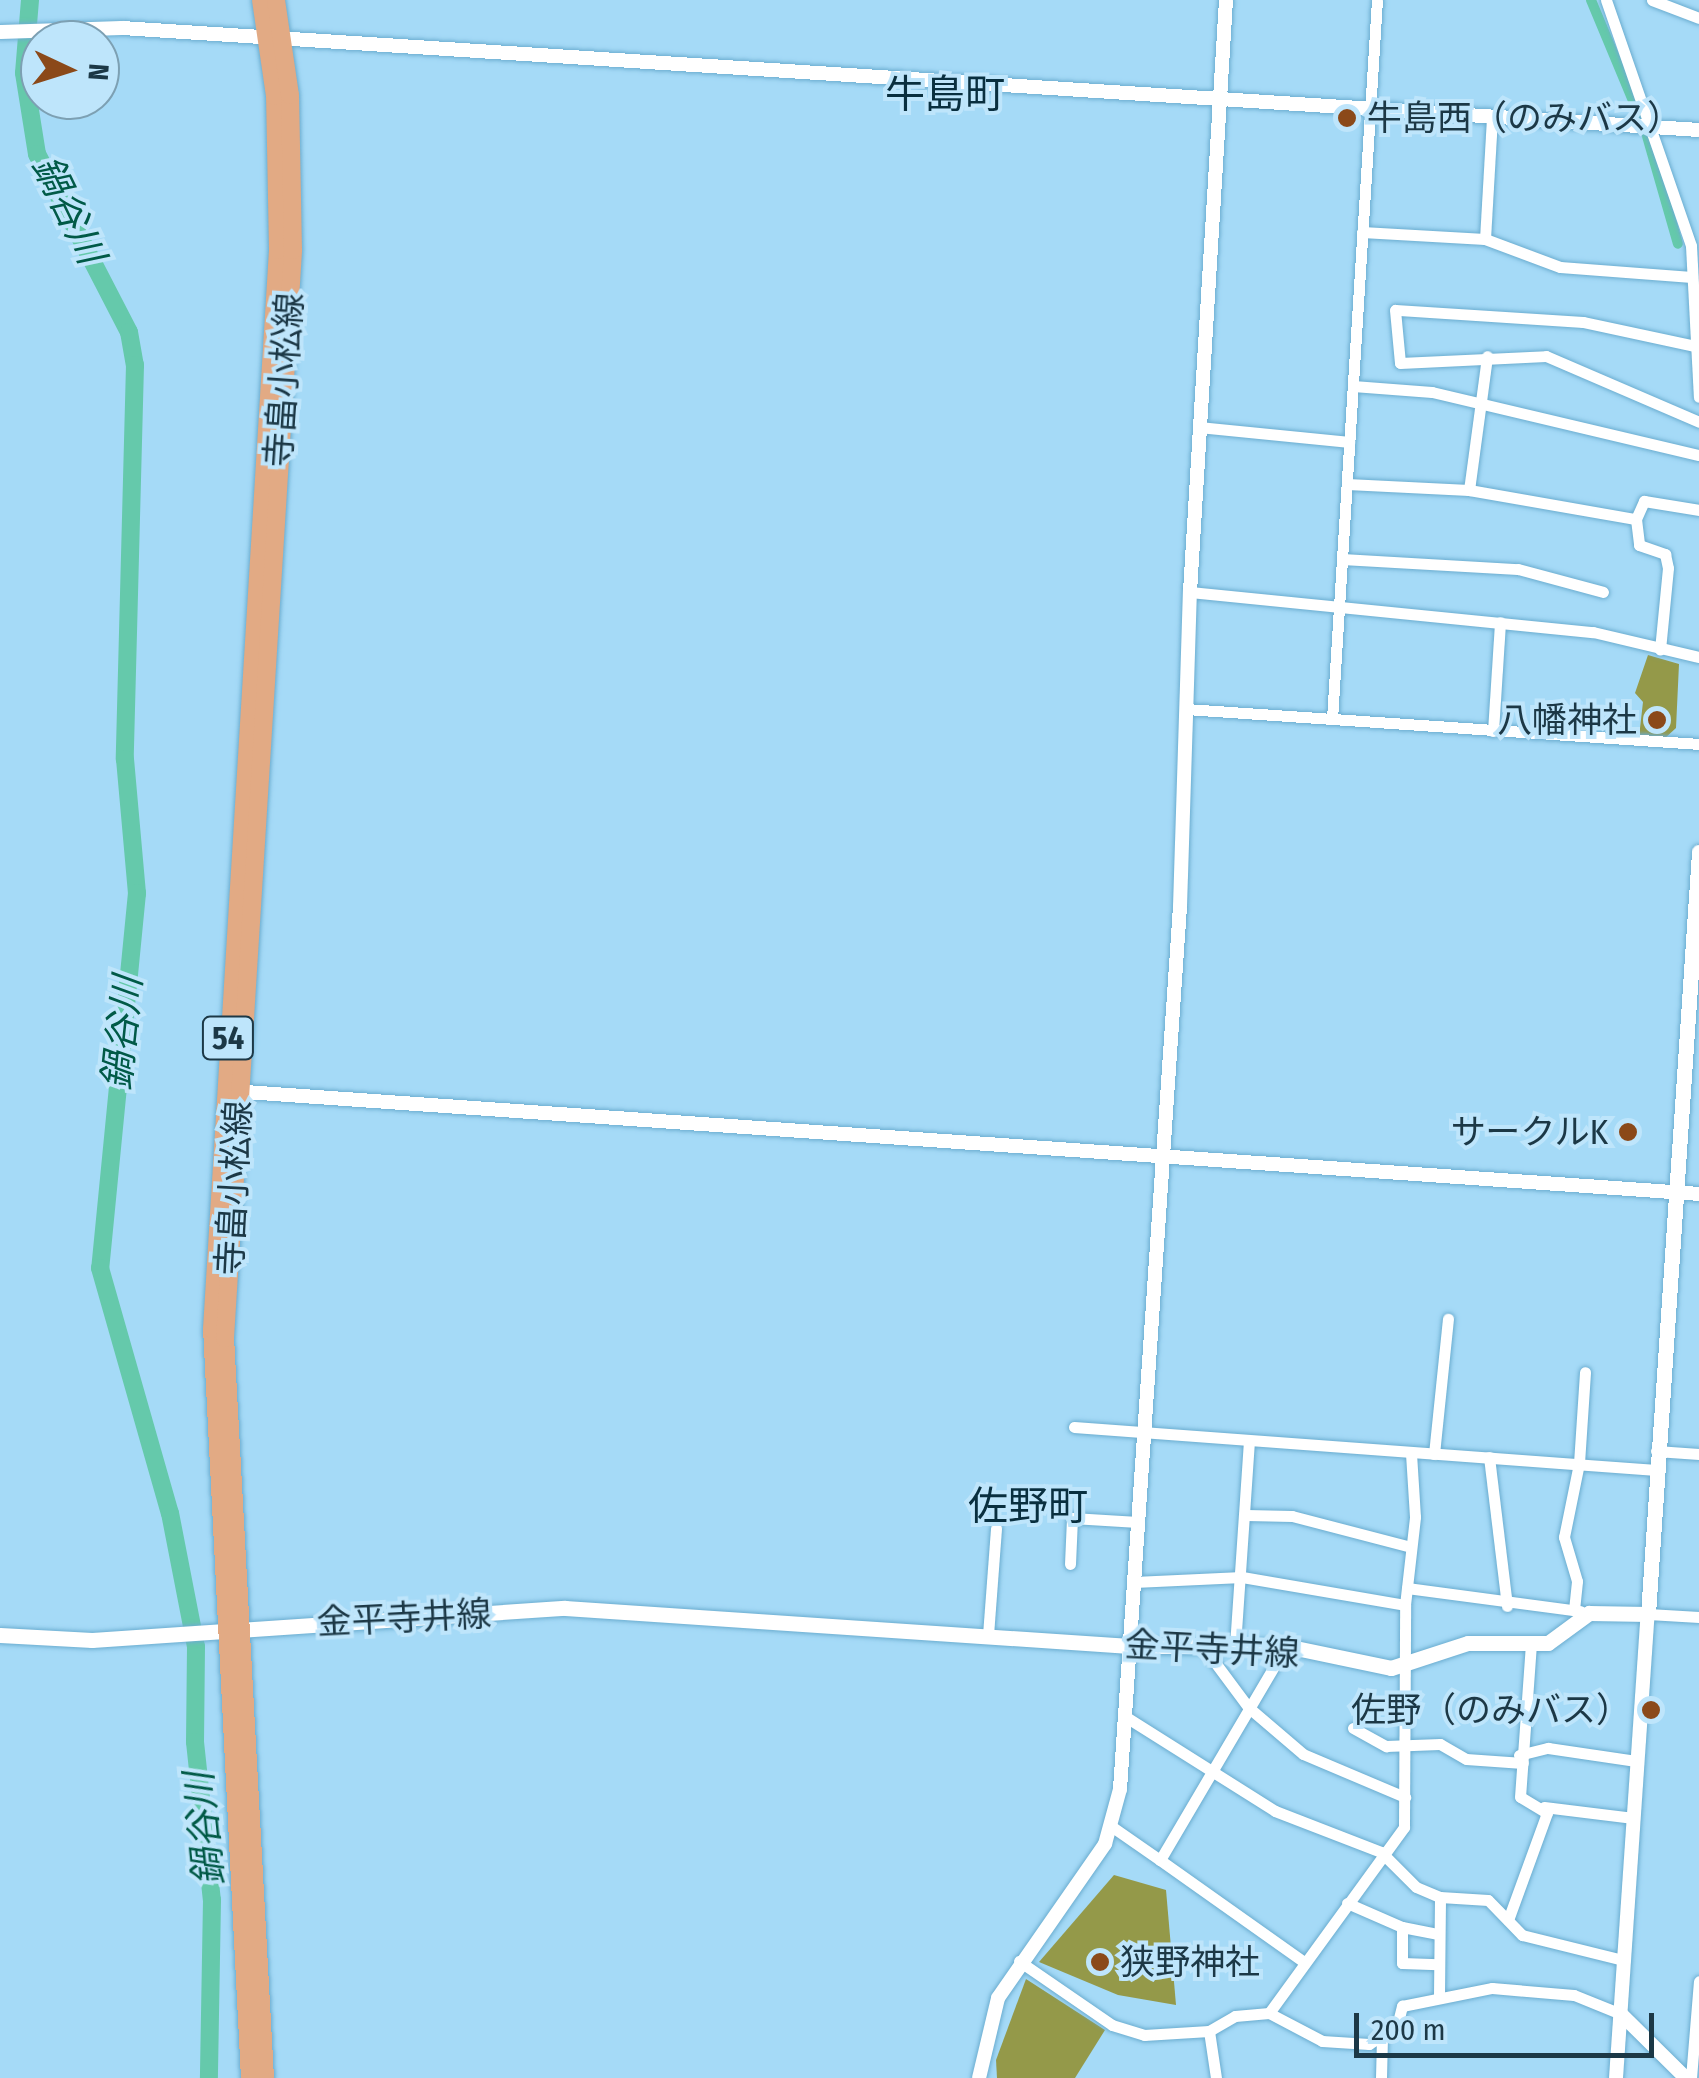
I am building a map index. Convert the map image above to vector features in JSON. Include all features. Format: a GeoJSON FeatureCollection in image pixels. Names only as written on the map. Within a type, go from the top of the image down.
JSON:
{"type":"FeatureCollection","features":[{"type":"Feature","properties":{"kind":"main road","name":"寺畠小松線"},"geometry":{"type":"LineString","coordinates":[[261,0],[277,39]]}},
{"type":"Feature","properties":{"kind":"main road","name":"寺畠小松線"},"geometry":{"type":"LineString","coordinates":[[265,2078],[225,1338],[232,1091],[292,250],[276,0]]}},
{"type":"Feature","properties":{"kind":"main road"},"geometry":{"type":"LineString","coordinates":[[1582,1612],[1648,1614],[1673,1192],[1699,852]]}},
{"type":"Feature","properties":{"kind":"main road","name":"金平寺井線"},"geometry":{"type":"LineString","coordinates":[[0,1635],[92,1640],[238,1627],[565,1608],[1130,1646],[1286,1646],[1362,1666],[1407,1662],[1468,1643],[1548,1642],[1582,1612]]}},
{"type":"Feature","properties":{"kind":"main road","name":"寺畠小松線"},"geometry":{"type":"LineString","coordinates":[[238,1627],[250,2078]]}},
{"type":"Feature","properties":{"kind":"street"},"geometry":{"type":"LineString","coordinates":[[978,2078],[988,2024],[1019,1961],[1096,1859],[1111,1826],[1126,1717],[1180,906],[1190,592],[1226,0]]}},
{"type":"Feature","properties":{"kind":"street"},"geometry":{"type":"LineString","coordinates":[[1332,719],[1377,0]]}},
{"type":"Feature","properties":{"kind":"street"},"geometry":{"type":"LineString","coordinates":[[1606,0],[1644,125],[1695,246],[1692,277],[1699,398]]}},
{"type":"Feature","properties":{"kind":"street"},"geometry":{"type":"LineString","coordinates":[[1652,0],[1699,18]]}},
{"type":"Feature","properties":{"kind":"street"},"geometry":{"type":"LineString","coordinates":[[0,32],[64,28],[482,50],[1220,98],[1370,112],[1699,130]]}},
{"type":"Feature","properties":{"kind":"street"},"geometry":{"type":"LineString","coordinates":[[1484,240],[1492,118]]}},
{"type":"Feature","properties":{"kind":"street"},"geometry":{"type":"LineString","coordinates":[[1362,232],[1484,240],[1560,267],[1692,277]]}},
{"type":"Feature","properties":{"kind":"street"},"geometry":{"type":"LineString","coordinates":[[1695,346],[1583,322],[1395,310],[1400,363],[1546,356],[1699,422]]}},
{"type":"Feature","properties":{"kind":"street"},"geometry":{"type":"LineString","coordinates":[[1469,490],[1487,356]]}},
{"type":"Feature","properties":{"kind":"street"},"geometry":{"type":"LineString","coordinates":[[1353,386],[1482,402],[1699,455]]}},
{"type":"Feature","properties":{"kind":"street"},"geometry":{"type":"LineString","coordinates":[[1199,427],[1349,442]]}},
{"type":"Feature","properties":{"kind":"street"},"geometry":{"type":"LineString","coordinates":[[1347,484],[1469,490],[1636,519]]}},
{"type":"Feature","properties":{"kind":"street"},"geometry":{"type":"LineString","coordinates":[[1660,650],[1668,568],[1665,554],[1639,545],[1636,519],[1644,500],[1699,510]]}},
{"type":"Feature","properties":{"kind":"street"},"geometry":{"type":"LineString","coordinates":[[1342,559],[1518,570],[1604,592]]}},
{"type":"Feature","properties":{"kind":"street"},"geometry":{"type":"LineString","coordinates":[[1190,592],[1594,632],[1699,657]]}},
{"type":"Feature","properties":{"kind":"street"},"geometry":{"type":"LineString","coordinates":[[1493,731],[1500,622]]}},
{"type":"Feature","properties":{"kind":"street"},"geometry":{"type":"LineString","coordinates":[[1186,709],[1699,744]]}},
{"type":"Feature","properties":{"kind":"street"},"geometry":{"type":"LineString","coordinates":[[232,1091],[1699,1194]]}},
{"type":"Feature","properties":{"kind":"street"},"geometry":{"type":"LineString","coordinates":[[1434,1454],[1448,1319]]}},
{"type":"Feature","properties":{"kind":"street"},"geometry":{"type":"LineString","coordinates":[[1407,1588],[1507,1606],[1582,1612],[1564,1537],[1579,1463],[1585,1372]]}},
{"type":"Feature","properties":{"kind":"street"},"geometry":{"type":"LineString","coordinates":[[1074,1427],[1656,1470]]}},
{"type":"Feature","properties":{"kind":"street"},"geometry":{"type":"LineString","coordinates":[[1235,1646],[1249,1441]]}},
{"type":"Feature","properties":{"kind":"street"},"geometry":{"type":"LineString","coordinates":[[1656,1451],[1699,1454]]}},
{"type":"Feature","properties":{"kind":"street"},"geometry":{"type":"LineString","coordinates":[[1269,2013],[1381,1852],[1404,1827],[1410,1453]]}},
{"type":"Feature","properties":{"kind":"street"},"geometry":{"type":"LineString","coordinates":[[1489,1457],[1507,1606]]}},
{"type":"Feature","properties":{"kind":"street"},"geometry":{"type":"LineString","coordinates":[[1246,1516],[1307,1519],[1411,1547]]}},
{"type":"Feature","properties":{"kind":"street"},"geometry":{"type":"LineString","coordinates":[[1070,1564],[1072,1518],[1138,1522]]}},
{"type":"Feature","properties":{"kind":"street"},"geometry":{"type":"LineString","coordinates":[[988,1635],[996,1528]]}},
{"type":"Feature","properties":{"kind":"street"},"geometry":{"type":"LineString","coordinates":[[1134,1582],[1242,1577],[1405,1605]]}},
{"type":"Feature","properties":{"kind":"street"},"geometry":{"type":"LineString","coordinates":[[1616,2078],[1648,1614],[1699,1617]]}},
{"type":"Feature","properties":{"kind":"street"},"geometry":{"type":"LineString","coordinates":[[1531,1644],[1520,1797],[1544,1806],[1634,1818]]}},
{"type":"Feature","properties":{"kind":"street"},"geometry":{"type":"LineString","coordinates":[[1160,1860],[1286,1646]]}},
{"type":"Feature","properties":{"kind":"street"},"geometry":{"type":"LineString","coordinates":[[1205,1649],[1248,1707],[1303,1754],[1406,1797]]}},
{"type":"Feature","properties":{"kind":"street"},"geometry":{"type":"LineString","coordinates":[[1126,1717],[1274,1811],[1381,1852],[1416,1887],[1440,1896],[1488,1900],[1536,1941],[1623,1960]]}},
{"type":"Feature","properties":{"kind":"street"},"geometry":{"type":"LineString","coordinates":[[1352,1728],[1386,1746],[1408,1741],[1440,1744],[1466,1759],[1521,1759],[1548,1748],[1636,1761]]}},
{"type":"Feature","properties":{"kind":"street"},"geometry":{"type":"LineString","coordinates":[[1508,1920],[1530,1871],[1544,1806]]}},
{"type":"Feature","properties":{"kind":"street"},"geometry":{"type":"LineString","coordinates":[[1111,1826],[1304,1962]]}},
{"type":"Feature","properties":{"kind":"street"},"geometry":{"type":"LineString","coordinates":[[1439,1995],[1440,1896]]}},
{"type":"Feature","properties":{"kind":"street"},"geometry":{"type":"LineString","coordinates":[[1347,1903],[1402,1927],[1438,1934]]}},
{"type":"Feature","properties":{"kind":"street"},"geometry":{"type":"LineString","coordinates":[[1402,1927],[1402,1963],[1438,1964]]}},
{"type":"Feature","properties":{"kind":"street"},"geometry":{"type":"LineString","coordinates":[[1019,1961],[1112,2024],[1144,2035],[1208,2031],[1235,2016],[1269,2013],[1322,2041],[1348,2046],[1382,2038],[1397,2026],[1402,2006],[1439,1995],[1530,1987],[1621,2014],[1688,2078]]}},
{"type":"Feature","properties":{"kind":"street"},"geometry":{"type":"LineString","coordinates":[[1688,2078],[1699,1981]]}},
{"type":"Feature","properties":{"kind":"street"},"geometry":{"type":"LineString","coordinates":[[1208,2031],[1216,2078]]}},
{"type":"Feature","properties":{"kind":"street"},"geometry":{"type":"LineString","coordinates":[[1381,2078],[1382,2038]]}},
{"type":"Feature","properties":{"kind":"green space"},"geometry":{"type":"Polygon","coordinates":[[[1648,655],[1679,664],[1676,728],[1663,740],[1639,737],[1643,702],[1635,693],[1648,655]]]}},
{"type":"Feature","properties":{"kind":"green space"},"geometry":{"type":"Polygon","coordinates":[[[1114,1875],[1166,1890],[1176,2005],[1118,1995],[1039,1962],[1114,1875]]]}},
{"type":"Feature","properties":{"kind":"green space"},"geometry":{"type":"Polygon","coordinates":[[[1026,1979],[1105,2030],[1075,2078],[997,2078],[996,2060],[1026,1979]]]}},
{"type":"Feature","properties":{"kind":"waterway","name":"鍋谷川"},"geometry":{"type":"LineString","coordinates":[[30,0],[24,73],[37,154],[129,332],[135,365],[125,759],[137,893],[100,1268],[170,1513],[196,1647],[195,1742],[212,1900],[209,2078]]}},
{"type":"Feature","properties":{"kind":"waterway"},"geometry":{"type":"LineString","coordinates":[[1591,0],[1640,118]]}},
{"type":"Feature","properties":{"kind":"waterway"},"geometry":{"type":"LineString","coordinates":[[1647,136],[1678,244]]}},
{"type":"Feature","properties":{"kind":"place","name":"牛島西（のみバス）"},"geometry":{"type":"Point","coordinates":[1347,118]}},
{"type":"Feature","properties":{"kind":"place","name":"八幡神社"},"geometry":{"type":"Point","coordinates":[1657,720]}},
{"type":"Feature","properties":{"kind":"place","name":"サークルK"},"geometry":{"type":"Point","coordinates":[1628,1132]}},
{"type":"Feature","properties":{"kind":"place","name":"佐野（のみバス）"},"geometry":{"type":"Point","coordinates":[1651,1710]}},
{"type":"Feature","properties":{"kind":"place","name":"狭野神社"},"geometry":{"type":"Point","coordinates":[1100,1962]}},
{"type":"Feature","properties":{"kind":"district","name":"牛島町"},"geometry":{"type":"Point","coordinates":[945,95]}},
{"type":"Feature","properties":{"kind":"district","name":"佐野町"},"geometry":{"type":"Point","coordinates":[1028,1507]}}]}
